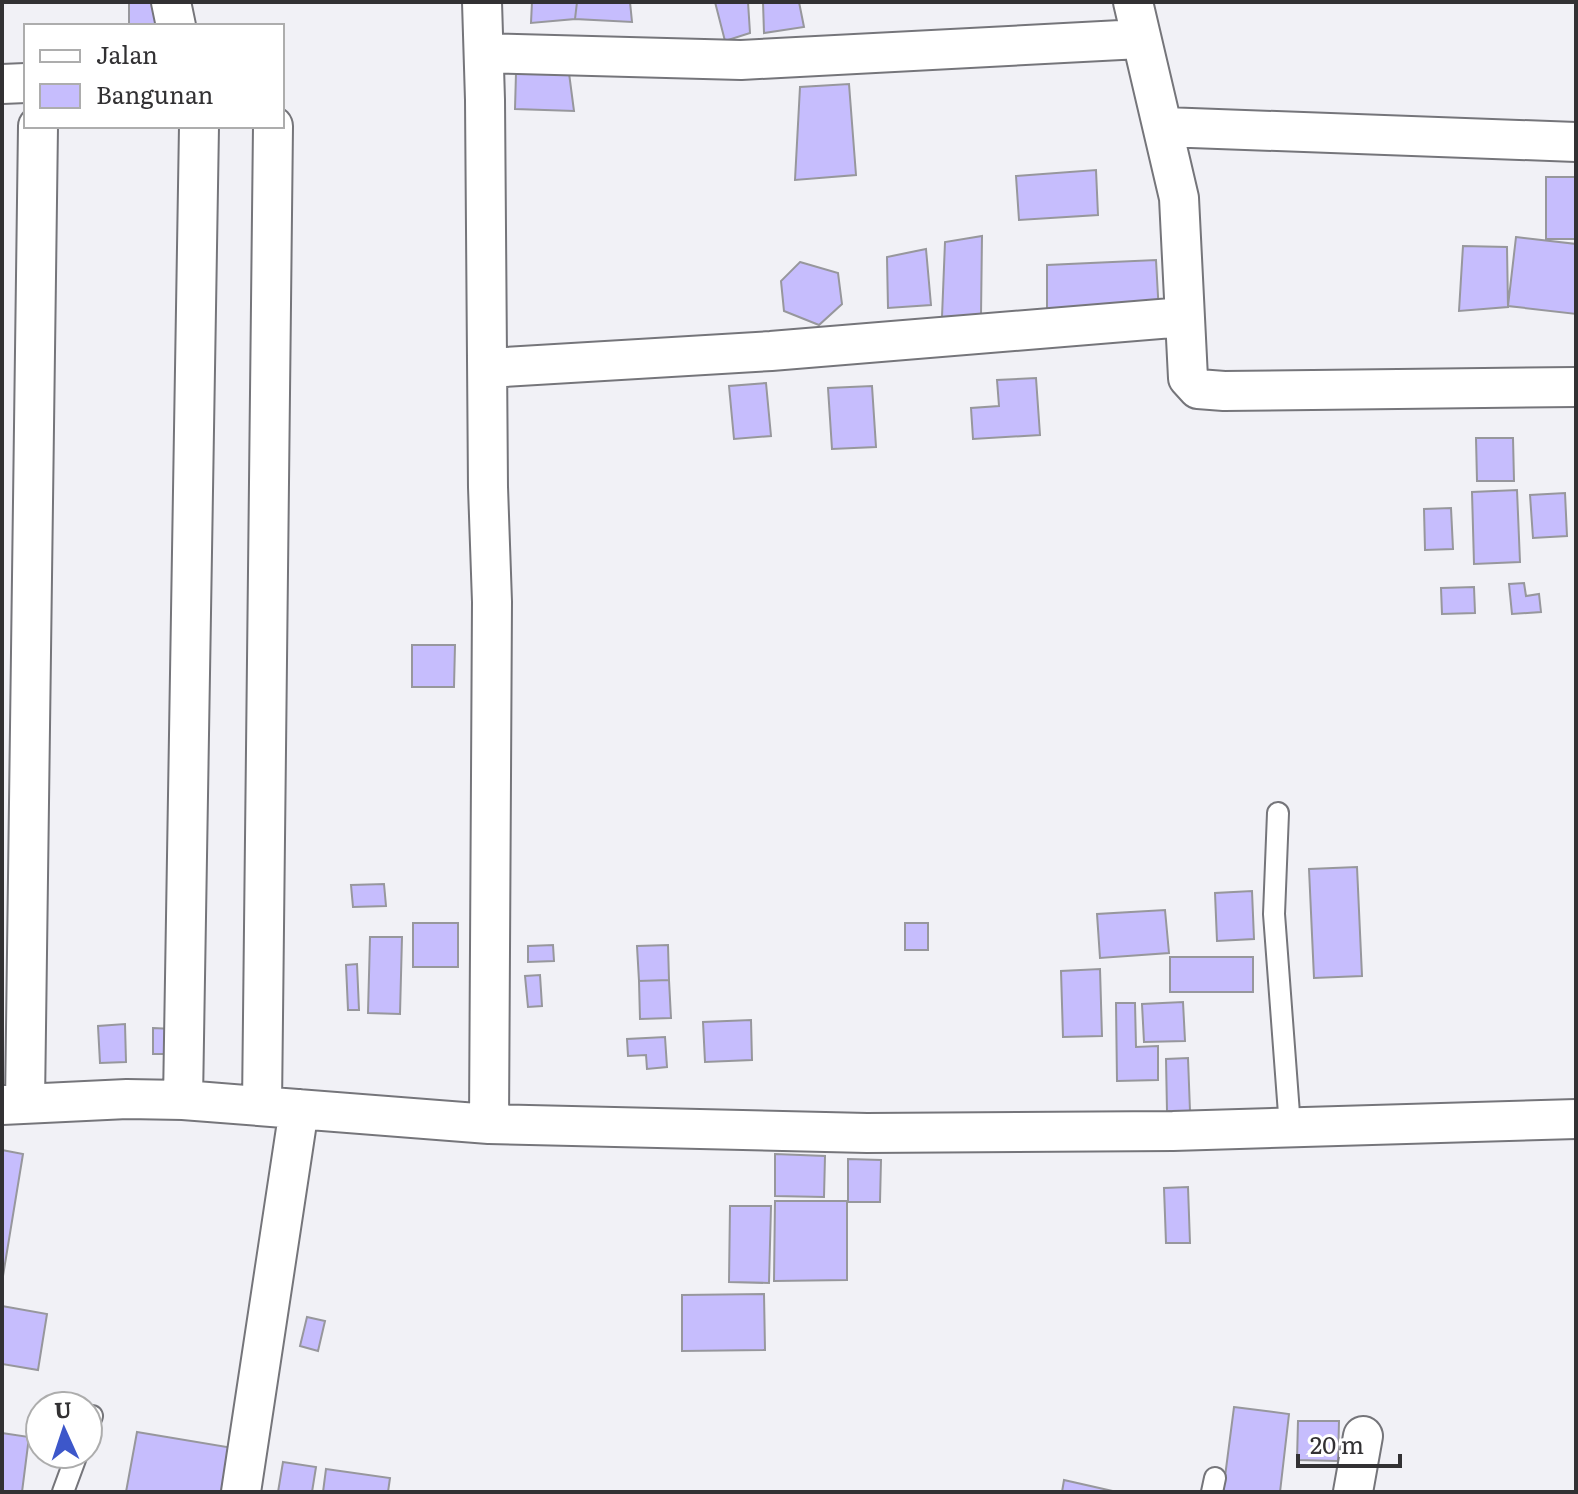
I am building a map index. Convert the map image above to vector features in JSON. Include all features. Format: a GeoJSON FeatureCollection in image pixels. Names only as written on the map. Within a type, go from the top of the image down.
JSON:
{"type":"FeatureCollection","features":[{"type":"Feature","properties":{"kind":"street"},"geometry":{"type":"LineString","coordinates":[[171,2],[176,24]]}},
{"type":"Feature","properties":{"kind":"street"},"geometry":{"type":"LineString","coordinates":[[482,2],[492,602],[489,1124]]}},
{"type":"Feature","properties":{"kind":"street"},"geometry":{"type":"LineString","coordinates":[[1133,2],[1179,198],[1188,378],[1198,389],[1576,387]]}},
{"type":"Feature","properties":{"kind":"street"},"geometry":{"type":"LineString","coordinates":[[484,53],[741,60],[1140,39]]}},
{"type":"Feature","properties":{"kind":"street"},"geometry":{"type":"LineString","coordinates":[[2,84],[24,83]]}},
{"type":"Feature","properties":{"kind":"street"},"geometry":{"type":"LineString","coordinates":[[1164,127],[1576,142]]}},
{"type":"Feature","properties":{"kind":"street"},"geometry":{"type":"LineString","coordinates":[[38,128],[14,1104],[183,1100],[489,1124],[867,1133],[1023,1133],[1576,1119]]}},
{"type":"Feature","properties":{"kind":"street"},"geometry":{"type":"LineString","coordinates":[[183,1100],[199,128]]}},
{"type":"Feature","properties":{"kind":"street"},"geometry":{"type":"LineString","coordinates":[[262,1106],[273,128]]}},
{"type":"Feature","properties":{"kind":"street"},"geometry":{"type":"LineString","coordinates":[[488,368],[771,351],[1184,317]]}},
{"type":"Feature","properties":{"kind":"street"},"geometry":{"type":"LineString","coordinates":[[241,1492],[299,1109]]}},
{"type":"Feature","properties":{"kind":"street"},"geometry":{"type":"LineString","coordinates":[[1353,1492],[1363,1436]]}},
{"type":"Feature","properties":{"kind":"lane"},"geometry":{"type":"LineString","coordinates":[[1278,813],[1274,914],[1290,1127]]}},
{"type":"Feature","properties":{"kind":"lane"},"geometry":{"type":"LineString","coordinates":[[63,1492],[71,1470]]}},
{"type":"Feature","properties":{"kind":"building"},"geometry":{"type":"Polygon","coordinates":[[[129,2],[160,2],[162,24],[129,24],[129,2]]]}},
{"type":"Feature","properties":{"kind":"building"},"geometry":{"type":"Polygon","coordinates":[[[532,2],[577,2],[575,19],[531,23],[532,2]]]}},
{"type":"Feature","properties":{"kind":"building"},"geometry":{"type":"Polygon","coordinates":[[[577,2],[630,2],[632,22],[575,19],[577,2]]]}},
{"type":"Feature","properties":{"kind":"building"},"geometry":{"type":"Polygon","coordinates":[[[715,2],[748,2],[750,33],[725,41],[715,2]]]}},
{"type":"Feature","properties":{"kind":"building"},"geometry":{"type":"Polygon","coordinates":[[[763,2],[799,2],[804,27],[764,33],[763,2]]]}},
{"type":"Feature","properties":{"kind":"building"},"geometry":{"type":"Polygon","coordinates":[[[516,73],[569,73],[574,111],[515,109],[516,73]]]}},
{"type":"Feature","properties":{"kind":"building"},"geometry":{"type":"Polygon","coordinates":[[[849,84],[856,175],[795,180],[800,87],[849,84]]]}},
{"type":"Feature","properties":{"kind":"building"},"geometry":{"type":"Polygon","coordinates":[[[1096,170],[1098,215],[1019,220],[1016,176],[1096,170]]]}},
{"type":"Feature","properties":{"kind":"building"},"geometry":{"type":"Polygon","coordinates":[[[1546,177],[1576,177],[1576,239],[1546,239],[1546,177]]]}},
{"type":"Feature","properties":{"kind":"building"},"geometry":{"type":"Polygon","coordinates":[[[982,236],[981,316],[942,317],[945,242],[982,236]]]}},
{"type":"Feature","properties":{"kind":"building"},"geometry":{"type":"Polygon","coordinates":[[[1516,237],[1576,244],[1576,314],[1508,306],[1516,237]]]}},
{"type":"Feature","properties":{"kind":"building"},"geometry":{"type":"Polygon","coordinates":[[[1463,246],[1507,247],[1508,307],[1459,311],[1463,246]]]}},
{"type":"Feature","properties":{"kind":"building"},"geometry":{"type":"Polygon","coordinates":[[[926,249],[931,305],[888,308],[887,257],[926,249]]]}},
{"type":"Feature","properties":{"kind":"building"},"geometry":{"type":"Polygon","coordinates":[[[1156,260],[1159,314],[1047,314],[1047,265],[1156,260]]]}},
{"type":"Feature","properties":{"kind":"building"},"geometry":{"type":"Polygon","coordinates":[[[800,262],[838,273],[842,304],[819,325],[784,311],[781,281],[800,262]]]}},
{"type":"Feature","properties":{"kind":"building"},"geometry":{"type":"Polygon","coordinates":[[[1036,378],[1040,435],[973,439],[971,408],[999,406],[997,380],[1036,378]]]}},
{"type":"Feature","properties":{"kind":"building"},"geometry":{"type":"Polygon","coordinates":[[[766,383],[771,436],[734,439],[729,386],[766,383]]]}},
{"type":"Feature","properties":{"kind":"building"},"geometry":{"type":"Polygon","coordinates":[[[872,386],[876,447],[832,449],[828,388],[872,386]]]}},
{"type":"Feature","properties":{"kind":"building"},"geometry":{"type":"Polygon","coordinates":[[[1476,438],[1513,438],[1514,481],[1477,481],[1476,438]]]}},
{"type":"Feature","properties":{"kind":"building"},"geometry":{"type":"Polygon","coordinates":[[[1517,490],[1520,562],[1474,564],[1472,492],[1517,490]]]}},
{"type":"Feature","properties":{"kind":"building"},"geometry":{"type":"Polygon","coordinates":[[[1565,493],[1567,536],[1533,538],[1530,495],[1565,493]]]}},
{"type":"Feature","properties":{"kind":"building"},"geometry":{"type":"Polygon","coordinates":[[[1451,508],[1453,549],[1425,550],[1424,509],[1451,508]]]}},
{"type":"Feature","properties":{"kind":"building"},"geometry":{"type":"Polygon","coordinates":[[[1524,583],[1526,596],[1539,594],[1541,612],[1512,614],[1509,584],[1524,583]]]}},
{"type":"Feature","properties":{"kind":"building"},"geometry":{"type":"Polygon","coordinates":[[[1474,587],[1475,613],[1442,614],[1441,588],[1474,587]]]}},
{"type":"Feature","properties":{"kind":"building"},"geometry":{"type":"Polygon","coordinates":[[[412,645],[455,645],[454,687],[412,687],[412,645]]]}},
{"type":"Feature","properties":{"kind":"building"},"geometry":{"type":"Polygon","coordinates":[[[1357,867],[1362,976],[1314,978],[1309,869],[1357,867]]]}},
{"type":"Feature","properties":{"kind":"building"},"geometry":{"type":"Polygon","coordinates":[[[384,884],[386,906],[353,907],[351,885],[384,884]]]}},
{"type":"Feature","properties":{"kind":"building"},"geometry":{"type":"Polygon","coordinates":[[[1252,891],[1254,939],[1217,941],[1215,893],[1252,891]]]}},
{"type":"Feature","properties":{"kind":"building"},"geometry":{"type":"Polygon","coordinates":[[[1165,910],[1169,953],[1100,958],[1097,914],[1165,910]]]}},
{"type":"Feature","properties":{"kind":"building"},"geometry":{"type":"Polygon","coordinates":[[[413,923],[458,923],[458,967],[413,967],[413,923]]]}},
{"type":"Feature","properties":{"kind":"building"},"geometry":{"type":"Polygon","coordinates":[[[905,923],[928,923],[928,950],[905,950],[905,923]]]}},
{"type":"Feature","properties":{"kind":"building"},"geometry":{"type":"Polygon","coordinates":[[[370,937],[402,937],[400,1014],[368,1013],[370,937]]]}},
{"type":"Feature","properties":{"kind":"building"},"geometry":{"type":"Polygon","coordinates":[[[553,945],[554,961],[528,962],[528,946],[553,945]]]}},
{"type":"Feature","properties":{"kind":"building"},"geometry":{"type":"Polygon","coordinates":[[[668,945],[669,980],[639,981],[637,946],[668,945]]]}},
{"type":"Feature","properties":{"kind":"building"},"geometry":{"type":"Polygon","coordinates":[[[1170,957],[1253,957],[1253,992],[1170,992],[1170,957]]]}},
{"type":"Feature","properties":{"kind":"building"},"geometry":{"type":"Polygon","coordinates":[[[357,964],[359,1010],[348,1010],[346,965],[357,964]]]}},
{"type":"Feature","properties":{"kind":"building"},"geometry":{"type":"Polygon","coordinates":[[[1100,969],[1102,1036],[1063,1037],[1061,971],[1100,969]]]}},
{"type":"Feature","properties":{"kind":"building"},"geometry":{"type":"Polygon","coordinates":[[[540,975],[542,1006],[528,1007],[525,976],[540,975]]]}},
{"type":"Feature","properties":{"kind":"building"},"geometry":{"type":"Polygon","coordinates":[[[669,980],[671,1018],[640,1019],[639,981],[669,980]]]}},
{"type":"Feature","properties":{"kind":"building"},"geometry":{"type":"Polygon","coordinates":[[[1183,1002],[1185,1041],[1144,1042],[1142,1004],[1183,1002]]]}},
{"type":"Feature","properties":{"kind":"building"},"geometry":{"type":"Polygon","coordinates":[[[1116,1003],[1135,1003],[1136,1047],[1158,1046],[1158,1080],[1117,1081],[1116,1003]]]}},
{"type":"Feature","properties":{"kind":"building"},"geometry":{"type":"Polygon","coordinates":[[[751,1020],[752,1060],[705,1062],[703,1022],[751,1020]]]}},
{"type":"Feature","properties":{"kind":"building"},"geometry":{"type":"Polygon","coordinates":[[[125,1024],[126,1062],[100,1063],[98,1026],[125,1024]]]}},
{"type":"Feature","properties":{"kind":"building"},"geometry":{"type":"Polygon","coordinates":[[[153,1028],[172,1029],[165,1054],[153,1054],[153,1028]]]}},
{"type":"Feature","properties":{"kind":"building"},"geometry":{"type":"Polygon","coordinates":[[[665,1037],[667,1067],[647,1069],[646,1055],[628,1056],[627,1039],[665,1037]]]}},
{"type":"Feature","properties":{"kind":"building"},"geometry":{"type":"Polygon","coordinates":[[[1188,1058],[1190,1111],[1167,1111],[1166,1059],[1188,1058]]]}},
{"type":"Feature","properties":{"kind":"building"},"geometry":{"type":"Polygon","coordinates":[[[2,1150],[23,1154],[2,1282],[2,1150]]]}},
{"type":"Feature","properties":{"kind":"building"},"geometry":{"type":"Polygon","coordinates":[[[775,1154],[825,1156],[824,1197],[775,1196],[775,1154]]]}},
{"type":"Feature","properties":{"kind":"building"},"geometry":{"type":"Polygon","coordinates":[[[848,1159],[881,1160],[880,1202],[848,1202],[848,1159]]]}},
{"type":"Feature","properties":{"kind":"building"},"geometry":{"type":"Polygon","coordinates":[[[1188,1187],[1190,1243],[1166,1243],[1164,1188],[1188,1187]]]}},
{"type":"Feature","properties":{"kind":"building"},"geometry":{"type":"Polygon","coordinates":[[[775,1201],[847,1201],[847,1280],[774,1281],[775,1201]]]}},
{"type":"Feature","properties":{"kind":"building"},"geometry":{"type":"Polygon","coordinates":[[[730,1206],[771,1206],[769,1283],[729,1282],[730,1206]]]}},
{"type":"Feature","properties":{"kind":"building"},"geometry":{"type":"Polygon","coordinates":[[[764,1294],[765,1350],[682,1351],[682,1295],[764,1294]]]}},
{"type":"Feature","properties":{"kind":"building"},"geometry":{"type":"Polygon","coordinates":[[[2,1306],[47,1314],[38,1370],[2,1364],[2,1306]]]}},
{"type":"Feature","properties":{"kind":"building"},"geometry":{"type":"Polygon","coordinates":[[[307,1317],[325,1321],[318,1351],[300,1346],[307,1317]]]}},
{"type":"Feature","properties":{"kind":"building"},"geometry":{"type":"Polygon","coordinates":[[[1234,1407],[1289,1414],[1280,1492],[1223,1492],[1234,1407]]]}},
{"type":"Feature","properties":{"kind":"building"},"geometry":{"type":"Polygon","coordinates":[[[1298,1421],[1339,1421],[1338,1461],[1297,1460],[1298,1421]]]}},
{"type":"Feature","properties":{"kind":"building"},"geometry":{"type":"Polygon","coordinates":[[[137,1432],[233,1448],[226,1492],[126,1492],[137,1432]]]}},
{"type":"Feature","properties":{"kind":"building"},"geometry":{"type":"Polygon","coordinates":[[[2,1433],[24,1436],[22,1492],[2,1492],[2,1433]]]}},
{"type":"Feature","properties":{"kind":"building"},"geometry":{"type":"Polygon","coordinates":[[[283,1462],[316,1467],[312,1492],[278,1492],[283,1462]]]}},
{"type":"Feature","properties":{"kind":"building"},"geometry":{"type":"Polygon","coordinates":[[[326,1469],[390,1478],[388,1492],[323,1492],[326,1469]]]}},
{"type":"Feature","properties":{"kind":"building"},"geometry":{"type":"Polygon","coordinates":[[[1064,1480],[1117,1492],[1062,1492],[1064,1480]]]}}]}
